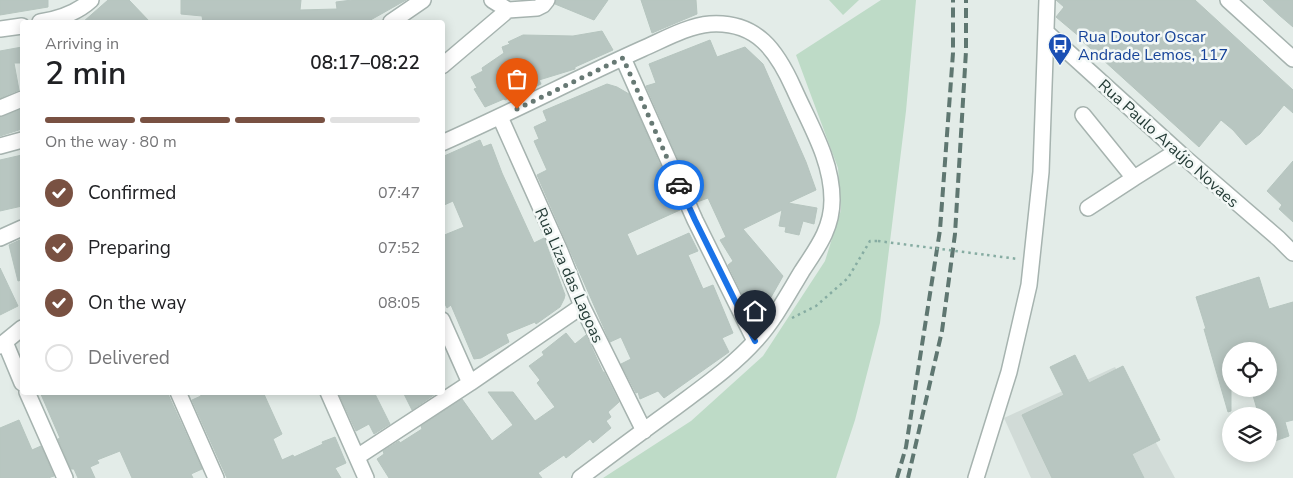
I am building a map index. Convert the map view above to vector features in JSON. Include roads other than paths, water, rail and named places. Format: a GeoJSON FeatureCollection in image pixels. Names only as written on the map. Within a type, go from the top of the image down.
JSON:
{"type":"FeatureCollection","features":[{"type":"Feature","properties":{"kind":"street"},"geometry":{"type":"LineString","coordinates":[[49,20],[73,12],[91,0]]}},
{"type":"Feature","properties":{"kind":"street"},"geometry":{"type":"LineString","coordinates":[[394,20],[423,0]]}},
{"type":"Feature","properties":{"kind":"street"},"geometry":{"type":"LineString","coordinates":[[492,0],[508,10],[537,8],[547,0]]}},
{"type":"Feature","properties":{"kind":"street"},"geometry":{"type":"LineString","coordinates":[[976,478],[1009,372],[1033,261],[1040,172],[1047,0]]}},
{"type":"Feature","properties":{"kind":"street"},"geometry":{"type":"LineString","coordinates":[[1228,0],[1293,59]]}},
{"type":"Feature","properties":{"kind":"street"},"geometry":{"type":"LineString","coordinates":[[445,63],[508,10]]}},
{"type":"Feature","properties":{"kind":"street"},"geometry":{"type":"LineString","coordinates":[[445,142],[687,30],[709,24],[728,24],[749,31],[768,43],[782,63],[824,156],[831,178],[832,202],[828,229],[769,325],[737,360],[580,478]]}},
{"type":"Feature","properties":{"kind":"street"},"geometry":{"type":"LineString","coordinates":[[0,30],[20,26]]}},
{"type":"Feature","properties":{"kind":"street","name":"Rua Paulo Araújo Novaes"},"geometry":{"type":"LineString","coordinates":[[1046,32],[1293,253]]}},
{"type":"Feature","properties":{"kind":"street"},"geometry":{"type":"LineString","coordinates":[[623,58],[695,220],[755,341]]}},
{"type":"Feature","properties":{"kind":"street"},"geometry":{"type":"LineString","coordinates":[[0,108],[20,100]]}},
{"type":"Feature","properties":{"kind":"street"},"geometry":{"type":"LineString","coordinates":[[1083,115],[1134,178]]}},
{"type":"Feature","properties":{"kind":"street","name":"Rua Liza das Lagoas"},"geometry":{"type":"LineString","coordinates":[[500,117],[560,251],[582,306],[644,430]]}},
{"type":"Feature","properties":{"kind":"street"},"geometry":{"type":"LineString","coordinates":[[0,146],[20,141]]}},
{"type":"Feature","properties":{"kind":"street"},"geometry":{"type":"LineString","coordinates":[[1088,208],[1177,151]]}},
{"type":"Feature","properties":{"kind":"street"},"geometry":{"type":"LineString","coordinates":[[0,238],[20,229]]}},
{"type":"Feature","properties":{"kind":"street"},"geometry":{"type":"LineString","coordinates":[[357,457],[470,383],[582,306]]}},
{"type":"Feature","properties":{"kind":"street"},"geometry":{"type":"LineString","coordinates":[[445,327],[470,383]]}},
{"type":"Feature","properties":{"kind":"street"},"geometry":{"type":"LineString","coordinates":[[20,330],[2,344],[20,379]]}},
{"type":"Feature","properties":{"kind":"street"},"geometry":{"type":"LineString","coordinates":[[28,395],[65,478]]}},
{"type":"Feature","properties":{"kind":"street"},"geometry":{"type":"LineString","coordinates":[[179,395],[216,478]]}},
{"type":"Feature","properties":{"kind":"street"},"geometry":{"type":"LineString","coordinates":[[329,395],[366,478]]}},
{"type":"Feature","properties":{"kind":"railway"},"geometry":{"type":"LineString","coordinates":[[897,478],[906,447],[940,230],[953,53],[953,0]]}},
{"type":"Feature","properties":{"kind":"railway"},"geometry":{"type":"LineString","coordinates":[[908,478],[942,331],[955,234],[966,51],[966,0]]}},
{"type":"Feature","properties":{"kind":"place","name":"Rua Doutor Oscar Andrade Lemos, 117"},"geometry":{"type":"Point","coordinates":[1060,66]}}]}
